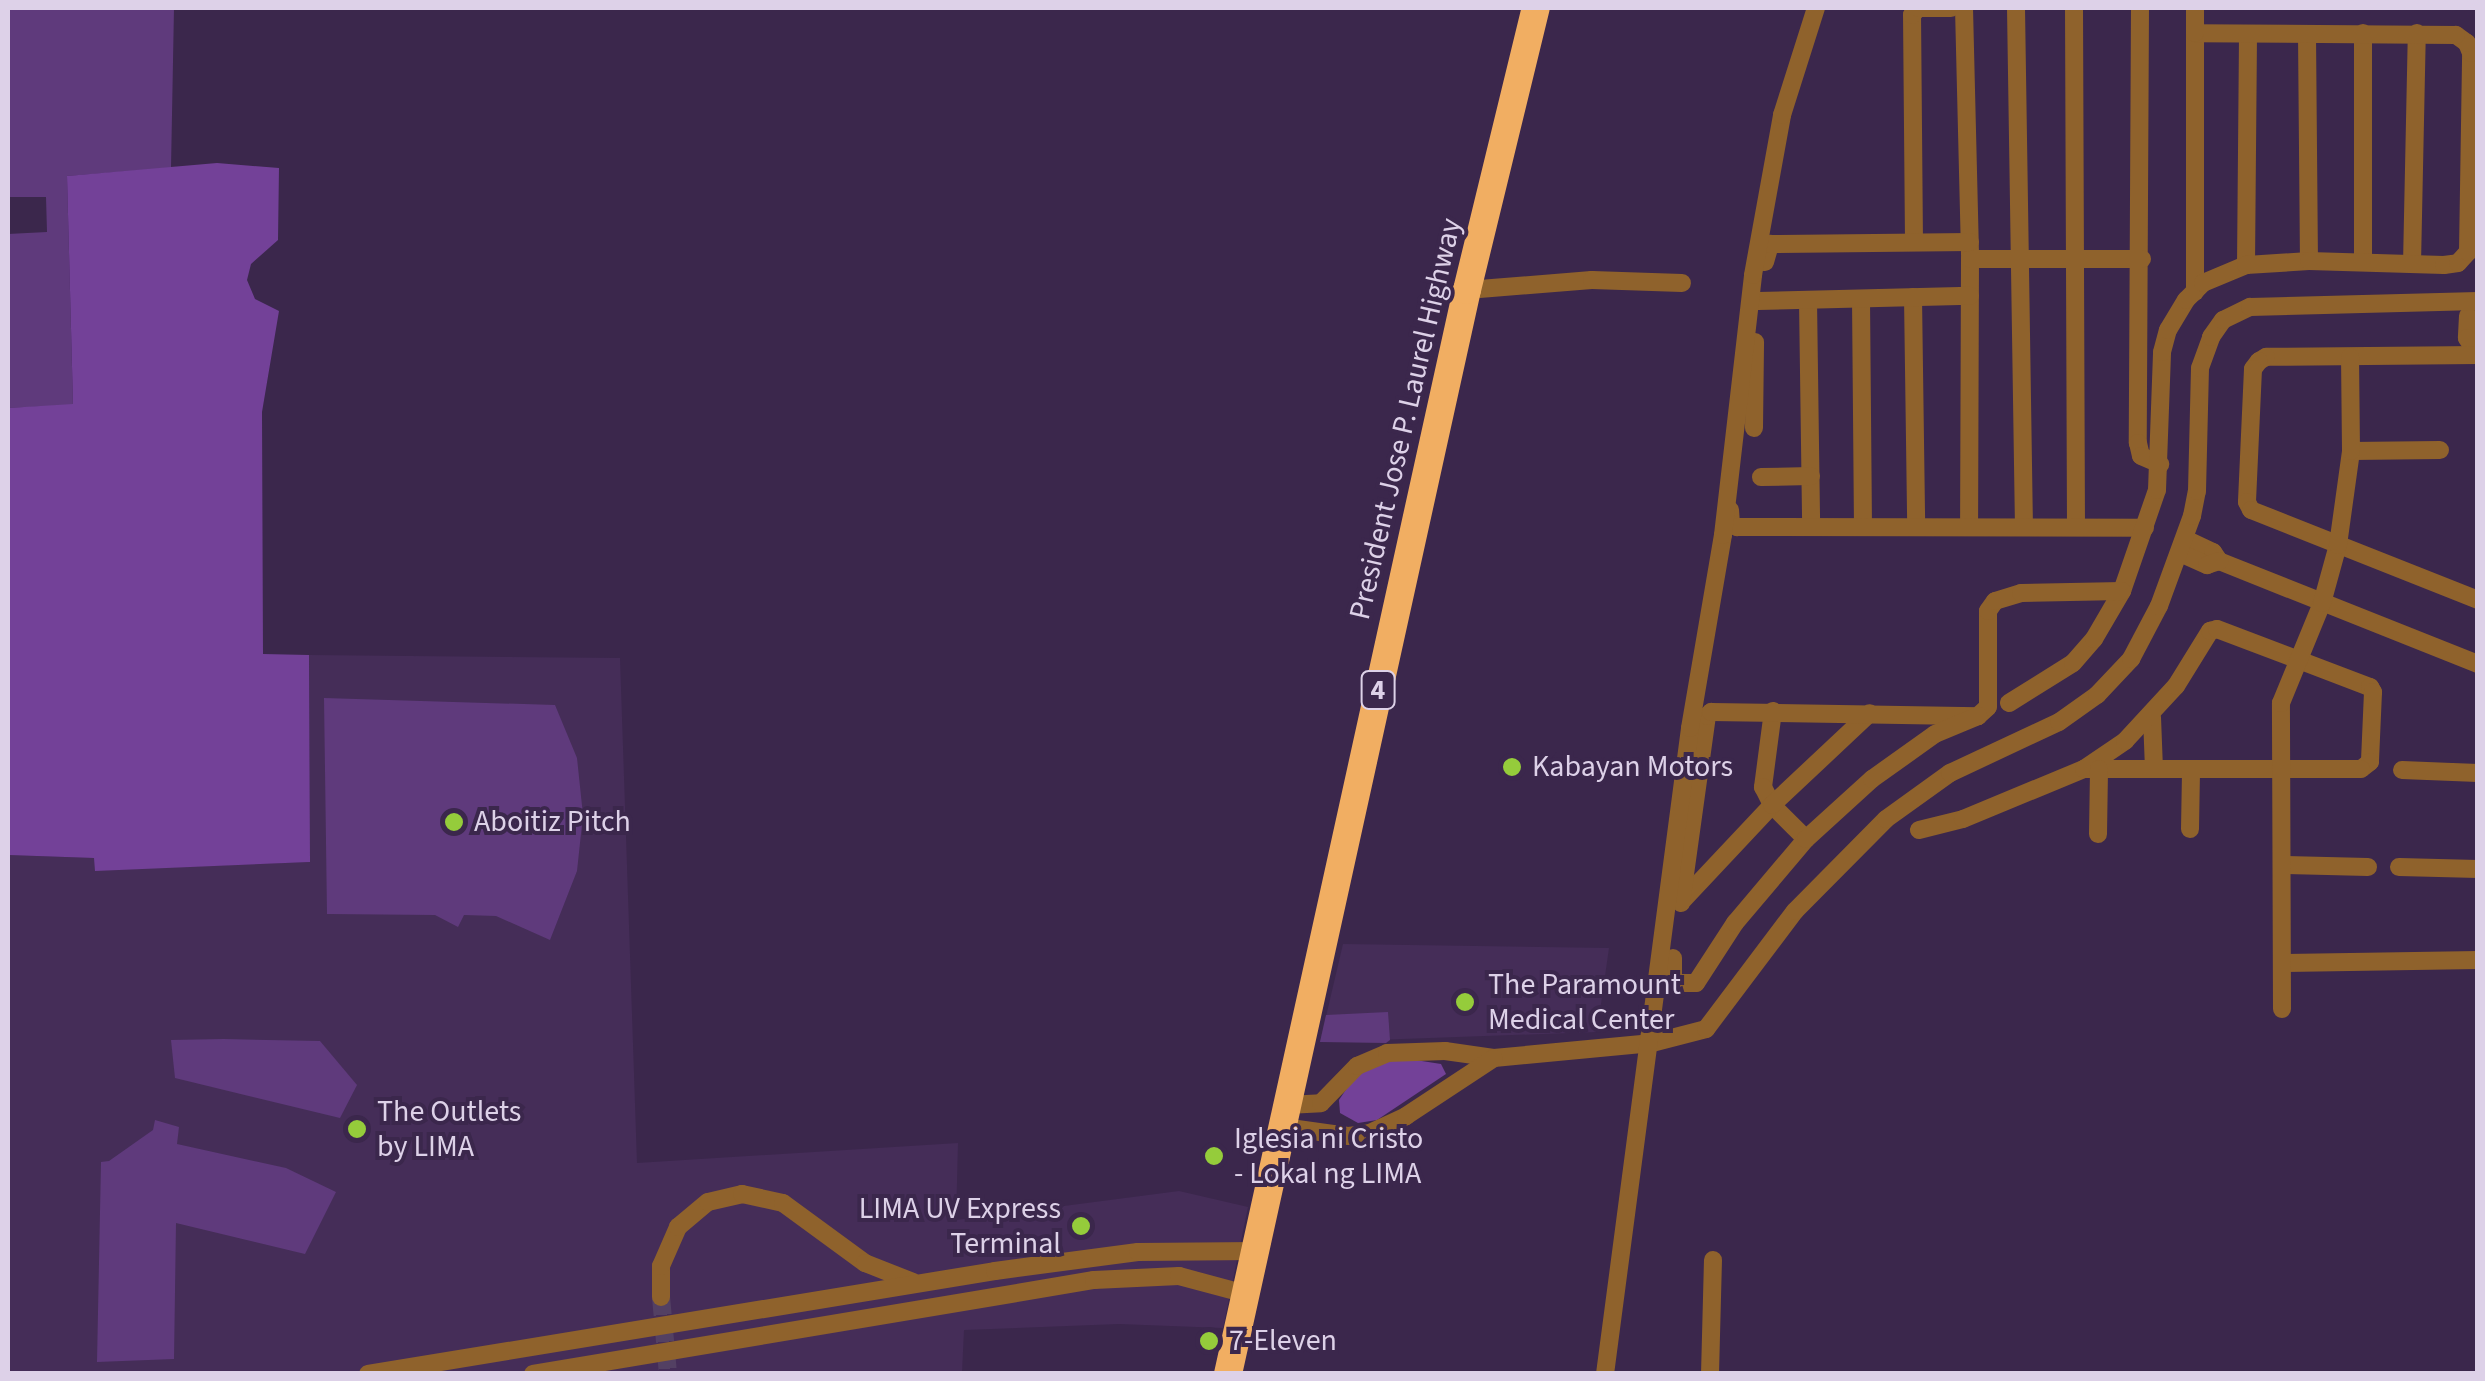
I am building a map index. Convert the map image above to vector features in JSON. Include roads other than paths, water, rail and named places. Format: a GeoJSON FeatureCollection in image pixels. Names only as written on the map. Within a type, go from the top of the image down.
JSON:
{"type":"FeatureCollection","features":[{"type":"Feature","properties":{"kind":"highway","name":"President Jose P. Laurel Highway"},"geometry":{"type":"LineString","coordinates":[[1228,1374],[1466,290],[1536,8]]}},
{"type":"Feature","properties":{"kind":"street"},"geometry":{"type":"LineString","coordinates":[[1605,1374],[1606,1342],[1652,1043],[1690,728],[1723,535],[1753,274],[1782,115],[1816,8]]}},
{"type":"Feature","properties":{"kind":"street"},"geometry":{"type":"LineString","coordinates":[[1914,242],[1912,15],[1918,8],[1952,8]]}},
{"type":"Feature","properties":{"kind":"street"},"geometry":{"type":"LineString","coordinates":[[1964,8],[1970,250],[1969,526]]}},
{"type":"Feature","properties":{"kind":"street"},"geometry":{"type":"LineString","coordinates":[[2016,8],[2024,526]]}},
{"type":"Feature","properties":{"kind":"street"},"geometry":{"type":"LineString","coordinates":[[2074,8],[2076,527]]}},
{"type":"Feature","properties":{"kind":"street"},"geometry":{"type":"LineString","coordinates":[[2140,8],[2142,259],[2138,443],[2142,456],[2160,464]]}},
{"type":"Feature","properties":{"kind":"street"},"geometry":{"type":"LineString","coordinates":[[2195,8],[2195,292]]}},
{"type":"Feature","properties":{"kind":"street"},"geometry":{"type":"LineString","coordinates":[[2009,703],[2074,663],[2094,639],[2122,591],[2146,528],[2160,464],[2162,352],[2168,330],[2203,283],[2246,265],[2310,261],[2458,263],[2465,258],[2469,242],[2471,53],[2467,43],[2456,35],[2195,32]]}},
{"type":"Feature","properties":{"kind":"street"},"geometry":{"type":"LineString","coordinates":[[2246,265],[2248,34]]}},
{"type":"Feature","properties":{"kind":"street"},"geometry":{"type":"LineString","coordinates":[[2307,34],[2310,261]]}},
{"type":"Feature","properties":{"kind":"street"},"geometry":{"type":"LineString","coordinates":[[2363,34],[2363,262]]}},
{"type":"Feature","properties":{"kind":"street"},"geometry":{"type":"LineString","coordinates":[[2412,264],[2417,34]]}},
{"type":"Feature","properties":{"kind":"street"},"geometry":{"type":"LineString","coordinates":[[1774,428],[1749,428],[1758,302],[1770,244],[1914,242],[2021,259],[2142,259]]}},
{"type":"Feature","properties":{"kind":"street"},"geometry":{"type":"LineString","coordinates":[[1466,290],[1592,280],[1682,282]]}},
{"type":"Feature","properties":{"kind":"street"},"geometry":{"type":"LineString","coordinates":[[1758,302],[1970,296]]}},
{"type":"Feature","properties":{"kind":"street"},"geometry":{"type":"LineString","coordinates":[[1913,298],[1916,526]]}},
{"type":"Feature","properties":{"kind":"street"},"geometry":{"type":"LineString","coordinates":[[1861,299],[1862,526]]}},
{"type":"Feature","properties":{"kind":"street"},"geometry":{"type":"LineString","coordinates":[[1808,300],[1812,527]]}},
{"type":"Feature","properties":{"kind":"street"},"geometry":{"type":"LineString","coordinates":[[1285,1116],[1322,1103],[1357,1066],[1387,1053],[1445,1051],[1494,1058],[1652,1043],[1706,1029],[1795,911],[1886,819],[1950,773],[2058,722],[2097,695],[2131,659],[2160,606],[2183,546],[2197,491],[2200,368],[2211,337],[2223,320],[2250,306],[2473,308],[2467,338],[2478,355],[2266,358],[2253,369],[2248,506],[2478,600]]}},
{"type":"Feature","properties":{"kind":"street"},"geometry":{"type":"LineString","coordinates":[[2140,352],[2162,352]]}},
{"type":"Feature","properties":{"kind":"street"},"geometry":{"type":"LineString","coordinates":[[2282,1008],[2280,703],[2322,603],[2338,545],[2350,452],[2350,357]]}},
{"type":"Feature","properties":{"kind":"street"},"geometry":{"type":"LineString","coordinates":[[2350,452],[2440,450]]}},
{"type":"Feature","properties":{"kind":"street"},"geometry":{"type":"LineString","coordinates":[[1762,477],[1810,476]]}},
{"type":"Feature","properties":{"kind":"street"},"geometry":{"type":"LineString","coordinates":[[1733,491],[1729,517],[1737,528],[2146,528]]}},
{"type":"Feature","properties":{"kind":"street"},"geometry":{"type":"LineString","coordinates":[[2183,546],[2213,552],[2219,561],[2478,664]]}},
{"type":"Feature","properties":{"kind":"street"},"geometry":{"type":"LineString","coordinates":[[1978,716],[1718,710],[1707,716],[1670,980],[1692,985],[1735,923],[1806,838],[1872,779],[1935,734],[1978,716],[1988,706],[1988,611],[1996,601],[2020,593],[2122,591]]}},
{"type":"Feature","properties":{"kind":"street"},"geometry":{"type":"LineString","coordinates":[[1919,830],[1963,819],[2092,769],[2152,717],[2210,631],[2217,629],[2372,689],[2370,762],[2361,770],[2092,769]]}},
{"type":"Feature","properties":{"kind":"street"},"geometry":{"type":"LineString","coordinates":[[1773,711],[1763,787],[1772,804],[1806,838]]}},
{"type":"Feature","properties":{"kind":"street"},"geometry":{"type":"LineString","coordinates":[[1681,902],[1772,804],[1870,713]]}},
{"type":"Feature","properties":{"kind":"street"},"geometry":{"type":"LineString","coordinates":[[1928,714],[1935,734]]}},
{"type":"Feature","properties":{"kind":"street"},"geometry":{"type":"LineString","coordinates":[[2152,717],[2154,769]]}},
{"type":"Feature","properties":{"kind":"street"},"geometry":{"type":"LineString","coordinates":[[2092,769],[2098,834]]}},
{"type":"Feature","properties":{"kind":"street"},"geometry":{"type":"LineString","coordinates":[[2190,829],[2191,769]]}},
{"type":"Feature","properties":{"kind":"street"},"geometry":{"type":"LineString","coordinates":[[2402,770],[2478,773]]}},
{"type":"Feature","properties":{"kind":"street"},"geometry":{"type":"LineString","coordinates":[[2282,865],[2368,867]]}},
{"type":"Feature","properties":{"kind":"street"},"geometry":{"type":"LineString","coordinates":[[2399,866],[2478,869]]}},
{"type":"Feature","properties":{"kind":"street"},"geometry":{"type":"LineString","coordinates":[[2282,963],[2478,960]]}},
{"type":"Feature","properties":{"kind":"street"},"geometry":{"type":"LineString","coordinates":[[1285,1116],[1349,1136],[1370,1133],[1394,1123],[1494,1058]]}},
{"type":"Feature","properties":{"kind":"street"},"geometry":{"type":"LineString","coordinates":[[661,1297],[660,1266],[678,1228],[708,1202],[742,1194],[784,1203],[881,1271],[908,1282],[928,1282]]}},
{"type":"Feature","properties":{"kind":"street"},"geometry":{"type":"LineString","coordinates":[[368,1374],[928,1282],[1138,1252],[1256,1251]]}},
{"type":"Feature","properties":{"kind":"street"},"geometry":{"type":"LineString","coordinates":[[1710,1374],[1712,1260]]}},
{"type":"Feature","properties":{"kind":"street"},"geometry":{"type":"LineString","coordinates":[[995,1272],[999,1295]]}},
{"type":"Feature","properties":{"kind":"street"},"geometry":{"type":"LineString","coordinates":[[533,1374],[1094,1280],[1179,1276],[1246,1294]]}},
{"type":"Feature","properties":{"kind":"tunnel"},"geometry":{"type":"LineString","coordinates":[[661,1297],[668,1374]]}},
{"type":"Feature","properties":{"kind":"place","name":"Kabayan Motors"},"geometry":{"type":"Point","coordinates":[1512,767]}},
{"type":"Feature","properties":{"kind":"place","name":"Aboitiz Pitch"},"geometry":{"type":"Point","coordinates":[454,822]}},
{"type":"Feature","properties":{"kind":"place","name":"The Paramount Medical Center"},"geometry":{"type":"Point","coordinates":[1465,1002]}},
{"type":"Feature","properties":{"kind":"place","name":"The Outlets by LIMA"},"geometry":{"type":"Point","coordinates":[357,1129]}},
{"type":"Feature","properties":{"kind":"place","name":"Iglesia ni Cristo - Lokal ng LIMA"},"geometry":{"type":"Point","coordinates":[1214,1156]}},
{"type":"Feature","properties":{"kind":"place","name":"LIMA UV Express Terminal"},"geometry":{"type":"Point","coordinates":[1081,1226]}},
{"type":"Feature","properties":{"kind":"place","name":"7-Eleven"},"geometry":{"type":"Point","coordinates":[1209,1341]}}]}
